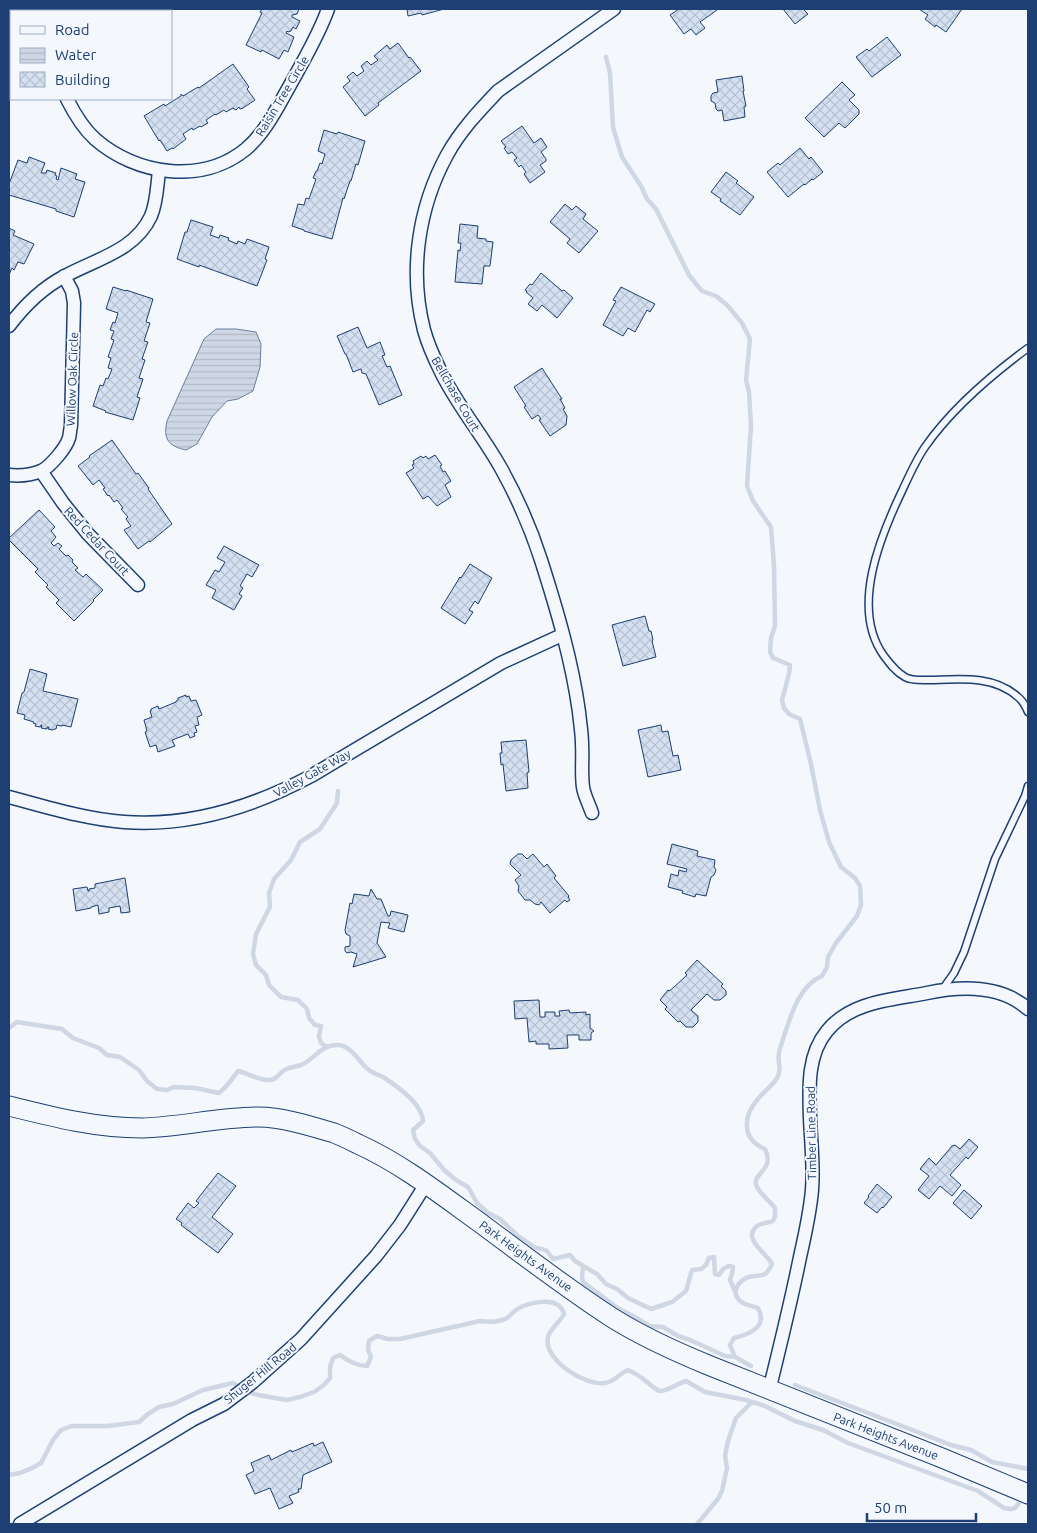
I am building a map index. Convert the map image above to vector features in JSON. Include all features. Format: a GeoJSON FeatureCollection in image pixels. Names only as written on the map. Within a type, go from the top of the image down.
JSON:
{"type":"FeatureCollection","features":[{"type":"Feature","properties":{"kind":"main road","name":"Park Heights Avenue"},"geometry":{"type":"LineString","coordinates":[[9,1106],[50,1116],[107,1126],[143,1128],[260,1117],[299,1123],[336,1134],[404,1168],[566,1286],[612,1317],[675,1352],[1028,1494]]}},
{"type":"Feature","properties":{"kind":"street","name":"Raisin Tree Circle"},"geometry":{"type":"LineString","coordinates":[[67,100],[71,108],[94,138],[124,159],[158,171],[197,171],[215,166],[245,150],[256,139],[275,111],[315,41],[328,9]]}},
{"type":"Feature","properties":{"kind":"street","name":"Bellchase Court"},"geometry":{"type":"LineString","coordinates":[[592,813],[583,788],[579,713],[572,672],[547,580],[522,507],[502,469],[443,376],[432,352],[424,331],[420,311],[417,257],[420,229],[426,203],[435,178],[447,154],[466,126],[498,91],[614,9]]}},
{"type":"Feature","properties":{"kind":"street"},"geometry":{"type":"LineString","coordinates":[[9,326],[38,294],[64,276],[118,251],[134,239],[150,217],[155,204],[158,171]]}},
{"type":"Feature","properties":{"kind":"street","name":"Willow Oak Circle"},"geometry":{"type":"LineString","coordinates":[[41,471],[64,448],[69,438],[71,426],[74,303],[72,291],[64,276]]}},
{"type":"Feature","properties":{"kind":"street"},"geometry":{"type":"LineString","coordinates":[[9,475],[22,476],[41,471]]}},
{"type":"Feature","properties":{"kind":"street","name":"Red Cedar Court"},"geometry":{"type":"LineString","coordinates":[[41,471],[62,503],[88,534],[138,585]]}},
{"type":"Feature","properties":{"kind":"street","name":"Valley Gate Way"},"geometry":{"type":"LineString","coordinates":[[9,797],[89,817],[125,822],[181,820],[240,808],[279,793],[311,776],[501,662],[562,635]]}},
{"type":"Feature","properties":{"kind":"street","name":"Timber Line Road"},"geometry":{"type":"LineString","coordinates":[[769,1391],[808,1221],[812,1188],[809,1082],[816,1049],[826,1032],[837,1020],[855,1008],[942,990],[978,989],[1002,994],[1020,1002],[1028,1009]]}},
{"type":"Feature","properties":{"kind":"street","name":"Shuger Hill Road"},"geometry":{"type":"LineString","coordinates":[[20,1524],[192,1420],[224,1404],[253,1382],[301,1339],[376,1256],[400,1225],[426,1184]]}},
{"type":"Feature","properties":{"kind":"lane"},"geometry":{"type":"LineString","coordinates":[[1028,348],[996,372],[962,404],[924,448],[887,524],[878,551],[868,596],[869,620],[876,645],[892,667],[907,678],[926,680],[978,679],[1001,686],[1018,697],[1028,712]]}},
{"type":"Feature","properties":{"kind":"lane"},"geometry":{"type":"LineString","coordinates":[[942,990],[954,973],[964,952],[995,859],[1028,786]]}},
{"type":"Feature","properties":{"kind":"water"},"geometry":{"type":"Polygon","coordinates":[[[216,329],[256,332],[261,344],[260,367],[253,391],[238,399],[227,401],[212,417],[197,444],[186,450],[168,441],[166,433],[167,421],[204,339],[216,329]]]}},
{"type":"Feature","properties":{"kind":"building"},"geometry":{"type":"Polygon","coordinates":[[[9,9],[35,9],[10,10],[9,50],[9,9]]]}},
{"type":"Feature","properties":{"kind":"building"},"geometry":{"type":"Polygon","coordinates":[[[262,9],[299,9],[297,14],[292,15],[292,17],[300,21],[296,29],[293,27],[291,31],[286,33],[294,37],[288,52],[284,50],[279,59],[262,50],[261,52],[246,45],[262,13],[260,12],[262,9]]]}},
{"type":"Feature","properties":{"kind":"building"},"geometry":{"type":"Polygon","coordinates":[[[407,9],[444,9],[422,15],[421,13],[408,16],[407,9]]]}},
{"type":"Feature","properties":{"kind":"building"},"geometry":{"type":"Polygon","coordinates":[[[679,9],[717,10],[700,22],[705,28],[696,35],[691,29],[684,34],[670,15],[679,9]]]}},
{"type":"Feature","properties":{"kind":"building"},"geometry":{"type":"Polygon","coordinates":[[[783,9],[803,9],[808,14],[795,24],[783,9]]]}},
{"type":"Feature","properties":{"kind":"building"},"geometry":{"type":"Polygon","coordinates":[[[919,9],[962,9],[946,32],[936,25],[935,27],[925,19],[928,15],[919,9]]]}},
{"type":"Feature","properties":{"kind":"building"},"geometry":{"type":"Polygon","coordinates":[[[887,37],[901,55],[872,77],[856,57],[867,49],[869,51],[887,37]]]}},
{"type":"Feature","properties":{"kind":"building"},"geometry":{"type":"Polygon","coordinates":[[[398,43],[421,71],[378,103],[379,105],[365,116],[343,87],[350,81],[347,77],[353,72],[357,76],[364,71],[361,66],[367,61],[371,65],[378,60],[374,56],[387,45],[390,49],[398,43]]]}},
{"type":"Feature","properties":{"kind":"building"},"geometry":{"type":"Polygon","coordinates":[[[233,64],[249,87],[247,89],[255,100],[243,108],[240,109],[239,107],[236,110],[233,108],[226,112],[224,110],[215,114],[206,120],[208,123],[193,130],[192,128],[183,134],[186,139],[173,149],[167,151],[144,116],[164,104],[165,106],[181,96],[181,94],[183,96],[199,88],[233,64]]]}},
{"type":"Feature","properties":{"kind":"building"},"geometry":{"type":"Polygon","coordinates":[[[742,76],[746,106],[744,107],[745,117],[724,121],[722,110],[718,111],[715,103],[711,101],[713,93],[718,92],[716,80],[742,76]]]}},
{"type":"Feature","properties":{"kind":"building"},"geometry":{"type":"Polygon","coordinates":[[[842,82],[855,95],[849,100],[859,110],[859,114],[845,128],[839,123],[824,137],[805,118],[842,82]]]}},
{"type":"Feature","properties":{"kind":"building"},"geometry":{"type":"Polygon","coordinates":[[[522,126],[534,143],[541,138],[547,147],[541,152],[546,161],[540,165],[545,172],[530,183],[524,174],[526,172],[514,160],[517,158],[512,152],[508,154],[504,148],[506,147],[501,141],[522,126]]]}},
{"type":"Feature","properties":{"kind":"building"},"geometry":{"type":"Polygon","coordinates":[[[324,130],[337,134],[338,132],[365,141],[358,165],[356,164],[343,198],[332,239],[292,226],[298,204],[304,205],[306,198],[309,199],[316,179],[313,178],[320,163],[322,164],[325,154],[318,151],[324,130]]]}},
{"type":"Feature","properties":{"kind":"building"},"geometry":{"type":"Polygon","coordinates":[[[800,148],[809,159],[811,157],[823,172],[788,197],[767,172],[778,163],[780,165],[800,148]]]}},
{"type":"Feature","properties":{"kind":"building"},"geometry":{"type":"Polygon","coordinates":[[[29,157],[45,163],[41,173],[46,173],[47,170],[56,173],[56,179],[58,180],[61,168],[77,174],[75,179],[85,182],[74,217],[56,211],[56,209],[9,195],[9,184],[18,160],[27,163],[29,157]]]}},
{"type":"Feature","properties":{"kind":"building"},"geometry":{"type":"Polygon","coordinates":[[[726,172],[738,181],[736,183],[754,197],[740,215],[711,192],[726,172]]]}},
{"type":"Feature","properties":{"kind":"building"},"geometry":{"type":"Polygon","coordinates":[[[565,204],[572,210],[576,206],[586,214],[583,219],[598,231],[579,253],[567,243],[570,239],[550,222],[565,204]]]}},
{"type":"Feature","properties":{"kind":"building"},"geometry":{"type":"Polygon","coordinates":[[[191,220],[213,227],[210,235],[219,238],[220,235],[229,238],[228,240],[237,244],[238,241],[245,244],[247,239],[269,247],[265,259],[267,260],[257,286],[177,259],[185,232],[187,232],[191,220]]]}},
{"type":"Feature","properties":{"kind":"building"},"geometry":{"type":"Polygon","coordinates":[[[460,224],[478,226],[477,238],[493,242],[490,266],[484,266],[482,284],[455,282],[458,250],[460,251],[461,243],[458,243],[460,224]]]}},
{"type":"Feature","properties":{"kind":"building"},"geometry":{"type":"Polygon","coordinates":[[[9,228],[15,231],[13,235],[34,244],[24,264],[18,262],[14,270],[12,268],[9,275],[9,228]]]}},
{"type":"Feature","properties":{"kind":"building"},"geometry":{"type":"Polygon","coordinates":[[[541,273],[573,298],[557,318],[542,305],[537,311],[528,304],[533,298],[525,290],[530,284],[532,285],[541,273]]]}},
{"type":"Feature","properties":{"kind":"building"},"geometry":{"type":"Polygon","coordinates":[[[113,287],[153,299],[146,322],[150,323],[144,341],[148,342],[142,359],[145,360],[139,378],[143,379],[137,397],[140,398],[133,420],[105,412],[93,406],[100,385],[103,386],[112,369],[108,368],[111,358],[108,357],[114,340],[111,339],[114,331],[110,330],[113,322],[115,323],[118,313],[106,309],[113,287]]]}},
{"type":"Feature","properties":{"kind":"building"},"geometry":{"type":"Polygon","coordinates":[[[621,287],[655,304],[650,312],[647,310],[635,332],[628,328],[623,336],[603,325],[616,301],[613,300],[621,287]]]}},
{"type":"Feature","properties":{"kind":"building"},"geometry":{"type":"Polygon","coordinates":[[[358,327],[367,348],[380,342],[385,355],[382,356],[387,367],[390,366],[402,395],[379,405],[366,374],[362,373],[361,369],[353,372],[337,336],[358,327]]]}},
{"type":"Feature","properties":{"kind":"building"},"geometry":{"type":"Polygon","coordinates":[[[542,368],[562,399],[560,399],[567,416],[566,425],[550,436],[539,420],[541,419],[538,415],[532,419],[514,387],[542,368]]]}},
{"type":"Feature","properties":{"kind":"building"},"geometry":{"type":"Polygon","coordinates":[[[112,440],[136,474],[138,473],[149,488],[172,524],[138,549],[124,530],[131,526],[126,519],[128,517],[121,509],[123,508],[117,500],[114,502],[108,496],[99,480],[93,485],[78,466],[112,440]]]}},
{"type":"Feature","properties":{"kind":"building"},"geometry":{"type":"Polygon","coordinates":[[[435,455],[442,465],[440,466],[443,472],[445,471],[451,481],[445,485],[451,497],[437,506],[428,496],[423,499],[406,473],[414,468],[412,465],[414,464],[413,461],[421,456],[423,458],[426,456],[428,459],[435,455]]]}},
{"type":"Feature","properties":{"kind":"building"},"geometry":{"type":"Polygon","coordinates":[[[39,510],[55,527],[51,531],[56,537],[51,543],[54,546],[58,543],[62,546],[59,549],[73,560],[72,562],[78,568],[75,570],[83,577],[86,574],[103,590],[74,621],[56,603],[59,600],[35,572],[38,569],[9,540],[39,510]]]}},
{"type":"Feature","properties":{"kind":"building"},"geometry":{"type":"Polygon","coordinates":[[[224,546],[259,565],[252,577],[247,574],[240,586],[243,588],[239,594],[242,596],[234,610],[212,598],[216,590],[206,585],[215,570],[219,572],[225,562],[217,558],[224,546]]]}},
{"type":"Feature","properties":{"kind":"building"},"geometry":{"type":"Polygon","coordinates":[[[470,564],[492,578],[478,604],[475,601],[469,610],[473,612],[465,624],[441,608],[470,564]]]}},
{"type":"Feature","properties":{"kind":"building"},"geometry":{"type":"Polygon","coordinates":[[[645,616],[649,631],[651,631],[656,657],[623,666],[612,625],[645,616]]]}},
{"type":"Feature","properties":{"kind":"building"},"geometry":{"type":"Polygon","coordinates":[[[30,669],[47,674],[43,691],[78,699],[71,727],[57,725],[56,729],[53,730],[48,729],[49,727],[47,729],[41,728],[42,725],[40,727],[35,726],[34,722],[24,719],[25,715],[17,713],[30,669]]]}},
{"type":"Feature","properties":{"kind":"building"},"geometry":{"type":"Polygon","coordinates":[[[186,695],[186,697],[189,696],[191,701],[196,700],[202,715],[197,717],[199,725],[195,726],[197,732],[194,733],[195,736],[190,738],[188,734],[172,740],[175,746],[158,752],[156,745],[150,747],[145,732],[147,731],[144,720],[152,717],[151,709],[158,706],[159,709],[176,702],[178,698],[186,695]]]}},
{"type":"Feature","properties":{"kind":"building"},"geometry":{"type":"Polygon","coordinates":[[[661,725],[662,732],[668,731],[673,756],[678,755],[681,770],[648,777],[638,730],[661,725]]]}},
{"type":"Feature","properties":{"kind":"building"},"geometry":{"type":"Polygon","coordinates":[[[526,740],[529,772],[527,773],[528,788],[506,791],[503,764],[501,765],[501,742],[526,740]]]}},
{"type":"Feature","properties":{"kind":"building"},"geometry":{"type":"Polygon","coordinates":[[[672,844],[698,851],[697,856],[715,860],[714,867],[716,870],[711,877],[706,896],[696,894],[695,897],[668,887],[671,874],[678,876],[679,870],[686,872],[687,869],[667,864],[672,844]]]}},
{"type":"Feature","properties":{"kind":"building"},"geometry":{"type":"Polygon","coordinates":[[[518,854],[522,854],[527,859],[533,854],[544,867],[547,864],[556,876],[554,878],[569,896],[570,900],[567,902],[565,900],[550,913],[541,902],[539,905],[530,900],[525,900],[518,891],[519,886],[515,880],[521,875],[510,864],[511,860],[518,854]]]}},
{"type":"Feature","properties":{"kind":"building"},"geometry":{"type":"Polygon","coordinates":[[[125,878],[130,912],[121,913],[120,906],[109,908],[109,912],[99,914],[98,905],[76,911],[73,889],[87,887],[89,891],[89,889],[95,888],[95,884],[125,878]]]}},
{"type":"Feature","properties":{"kind":"building"},"geometry":{"type":"Polygon","coordinates":[[[371,889],[377,899],[381,899],[388,916],[390,916],[391,911],[408,915],[404,932],[388,928],[390,923],[381,922],[377,943],[386,957],[353,967],[357,954],[345,951],[345,947],[350,946],[350,936],[346,934],[345,930],[350,903],[352,904],[354,894],[369,896],[371,889]]]}},
{"type":"Feature","properties":{"kind":"building"},"geometry":{"type":"Polygon","coordinates":[[[697,960],[723,984],[721,986],[726,991],[726,995],[720,1000],[714,1000],[707,994],[691,1010],[698,1016],[698,1022],[693,1027],[686,1027],[665,1009],[667,1007],[660,1000],[668,990],[673,988],[687,975],[685,973],[697,960]]]}},
{"type":"Feature","properties":{"kind":"building"},"geometry":{"type":"Polygon","coordinates":[[[539,1000],[540,1017],[545,1017],[545,1012],[555,1012],[555,1016],[560,1016],[559,1011],[569,1010],[570,1013],[586,1012],[586,1015],[590,1014],[590,1028],[594,1031],[591,1033],[591,1040],[579,1040],[579,1035],[567,1035],[568,1048],[549,1049],[549,1044],[536,1044],[536,1041],[529,1042],[527,1018],[515,1019],[514,1001],[539,1000]]]}},
{"type":"Feature","properties":{"kind":"building"},"geometry":{"type":"Polygon","coordinates":[[[969,1139],[978,1147],[950,1175],[961,1185],[952,1196],[940,1186],[929,1199],[918,1190],[929,1176],[920,1169],[929,1158],[936,1165],[952,1146],[955,1145],[960,1149],[969,1139]]]}},
{"type":"Feature","properties":{"kind":"building"},"geometry":{"type":"Polygon","coordinates":[[[218,1173],[236,1186],[212,1217],[233,1234],[218,1253],[181,1225],[182,1223],[176,1219],[188,1203],[194,1208],[199,1203],[196,1201],[218,1173]]]}},
{"type":"Feature","properties":{"kind":"building"},"geometry":{"type":"Polygon","coordinates":[[[877,1184],[892,1197],[877,1213],[864,1203],[877,1184]]]}},
{"type":"Feature","properties":{"kind":"building"},"geometry":{"type":"Polygon","coordinates":[[[964,1190],[982,1206],[971,1219],[953,1203],[964,1190]]]}},
{"type":"Feature","properties":{"kind":"building"},"geometry":{"type":"Polygon","coordinates":[[[323,1442],[332,1462],[303,1475],[301,1489],[298,1489],[299,1492],[289,1496],[293,1503],[279,1509],[270,1488],[255,1494],[246,1475],[254,1471],[251,1463],[269,1455],[271,1460],[291,1450],[292,1452],[313,1443],[314,1446],[323,1442]]]}},
{"type":"Feature","properties":{"kind":"waterway"},"geometry":{"type":"LineString","coordinates":[[606,57],[610,73],[613,127],[622,157],[647,199],[656,209],[689,275],[702,291],[716,296],[727,305],[742,323],[750,339],[746,380],[749,392],[751,426],[747,486],[753,501],[771,527],[775,626],[771,638],[770,652],[773,658],[790,665],[782,700],[784,708],[789,714],[800,719],[829,842],[841,867],[855,878],[860,886],[861,905],[857,916],[836,943],[828,957],[827,967],[822,976],[814,980],[807,987],[796,1003],[779,1050],[780,1071],[778,1076],[760,1096],[749,1113],[747,1120],[748,1133],[757,1145],[765,1149],[768,1156],[765,1167],[756,1182],[759,1190],[775,1208],[775,1216],[773,1221],[757,1226],[752,1236],[757,1246],[772,1264],[768,1272],[746,1278],[739,1283],[736,1290],[739,1300],[744,1304],[758,1308],[761,1320],[756,1329],[734,1338],[730,1345],[735,1357]]}},
{"type":"Feature","properties":{"kind":"waterway"},"geometry":{"type":"LineString","coordinates":[[327,1047],[321,1043],[319,1036],[321,1026],[315,1025],[309,1018],[307,1009],[298,1000],[281,997],[269,985],[266,975],[256,965],[253,954],[256,934],[270,907],[269,893],[274,879],[291,860],[300,842],[320,829],[337,803],[338,791]]}},
{"type":"Feature","properties":{"kind":"waterway"},"geometry":{"type":"LineString","coordinates":[[9,1028],[17,1022],[62,1029],[73,1038],[99,1048],[107,1055],[120,1057],[139,1070],[147,1081],[157,1089],[167,1090],[174,1087],[195,1088],[219,1093],[238,1071],[260,1079],[273,1080],[283,1071],[306,1063],[326,1047],[342,1046],[351,1051],[365,1067],[395,1085],[414,1102],[422,1114],[423,1121],[413,1130],[415,1139],[420,1146],[430,1153],[444,1170],[468,1187],[477,1203],[488,1213],[500,1219],[518,1236],[536,1248],[547,1251],[553,1259],[570,1255],[575,1261],[597,1274],[606,1284],[617,1289],[628,1298],[651,1309],[672,1302],[686,1291],[692,1270],[701,1269],[706,1265],[709,1258],[714,1257],[715,1274],[719,1275],[723,1269],[729,1266],[733,1267],[730,1280],[735,1291]]}},
{"type":"Feature","properties":{"kind":"waterway"},"geometry":{"type":"LineString","coordinates":[[583,1267],[583,1282],[619,1309],[649,1326],[663,1327],[678,1336],[725,1356],[735,1357],[751,1366]]}},
{"type":"Feature","properties":{"kind":"waterway"},"geometry":{"type":"LineString","coordinates":[[9,1475],[20,1473],[41,1463],[53,1440],[61,1430],[72,1426],[108,1426],[139,1422],[159,1407],[173,1404],[203,1390],[233,1383],[248,1392],[258,1395],[287,1400],[300,1397],[314,1392],[330,1378],[330,1367],[333,1358],[340,1355],[352,1363],[367,1366],[371,1357],[368,1350],[369,1341],[377,1336],[388,1339],[400,1339],[480,1321],[500,1321],[521,1307],[535,1303],[550,1302],[561,1308],[564,1314],[551,1331],[548,1337],[548,1346],[559,1362],[577,1376],[597,1383],[605,1383],[628,1370],[659,1391],[686,1381],[705,1392],[746,1400],[765,1406],[795,1421],[823,1430],[848,1443],[978,1491],[1004,1508],[1015,1508],[1019,1503]]}},
{"type":"Feature","properties":{"kind":"waterway"},"geometry":{"type":"LineString","coordinates":[[795,1385],[951,1445],[971,1450],[992,1462],[1028,1469]]}},
{"type":"Feature","properties":{"kind":"waterway"},"geometry":{"type":"LineString","coordinates":[[697,1524],[718,1499],[722,1491],[727,1468],[725,1456],[728,1441],[736,1418],[752,1402]]}}]}
